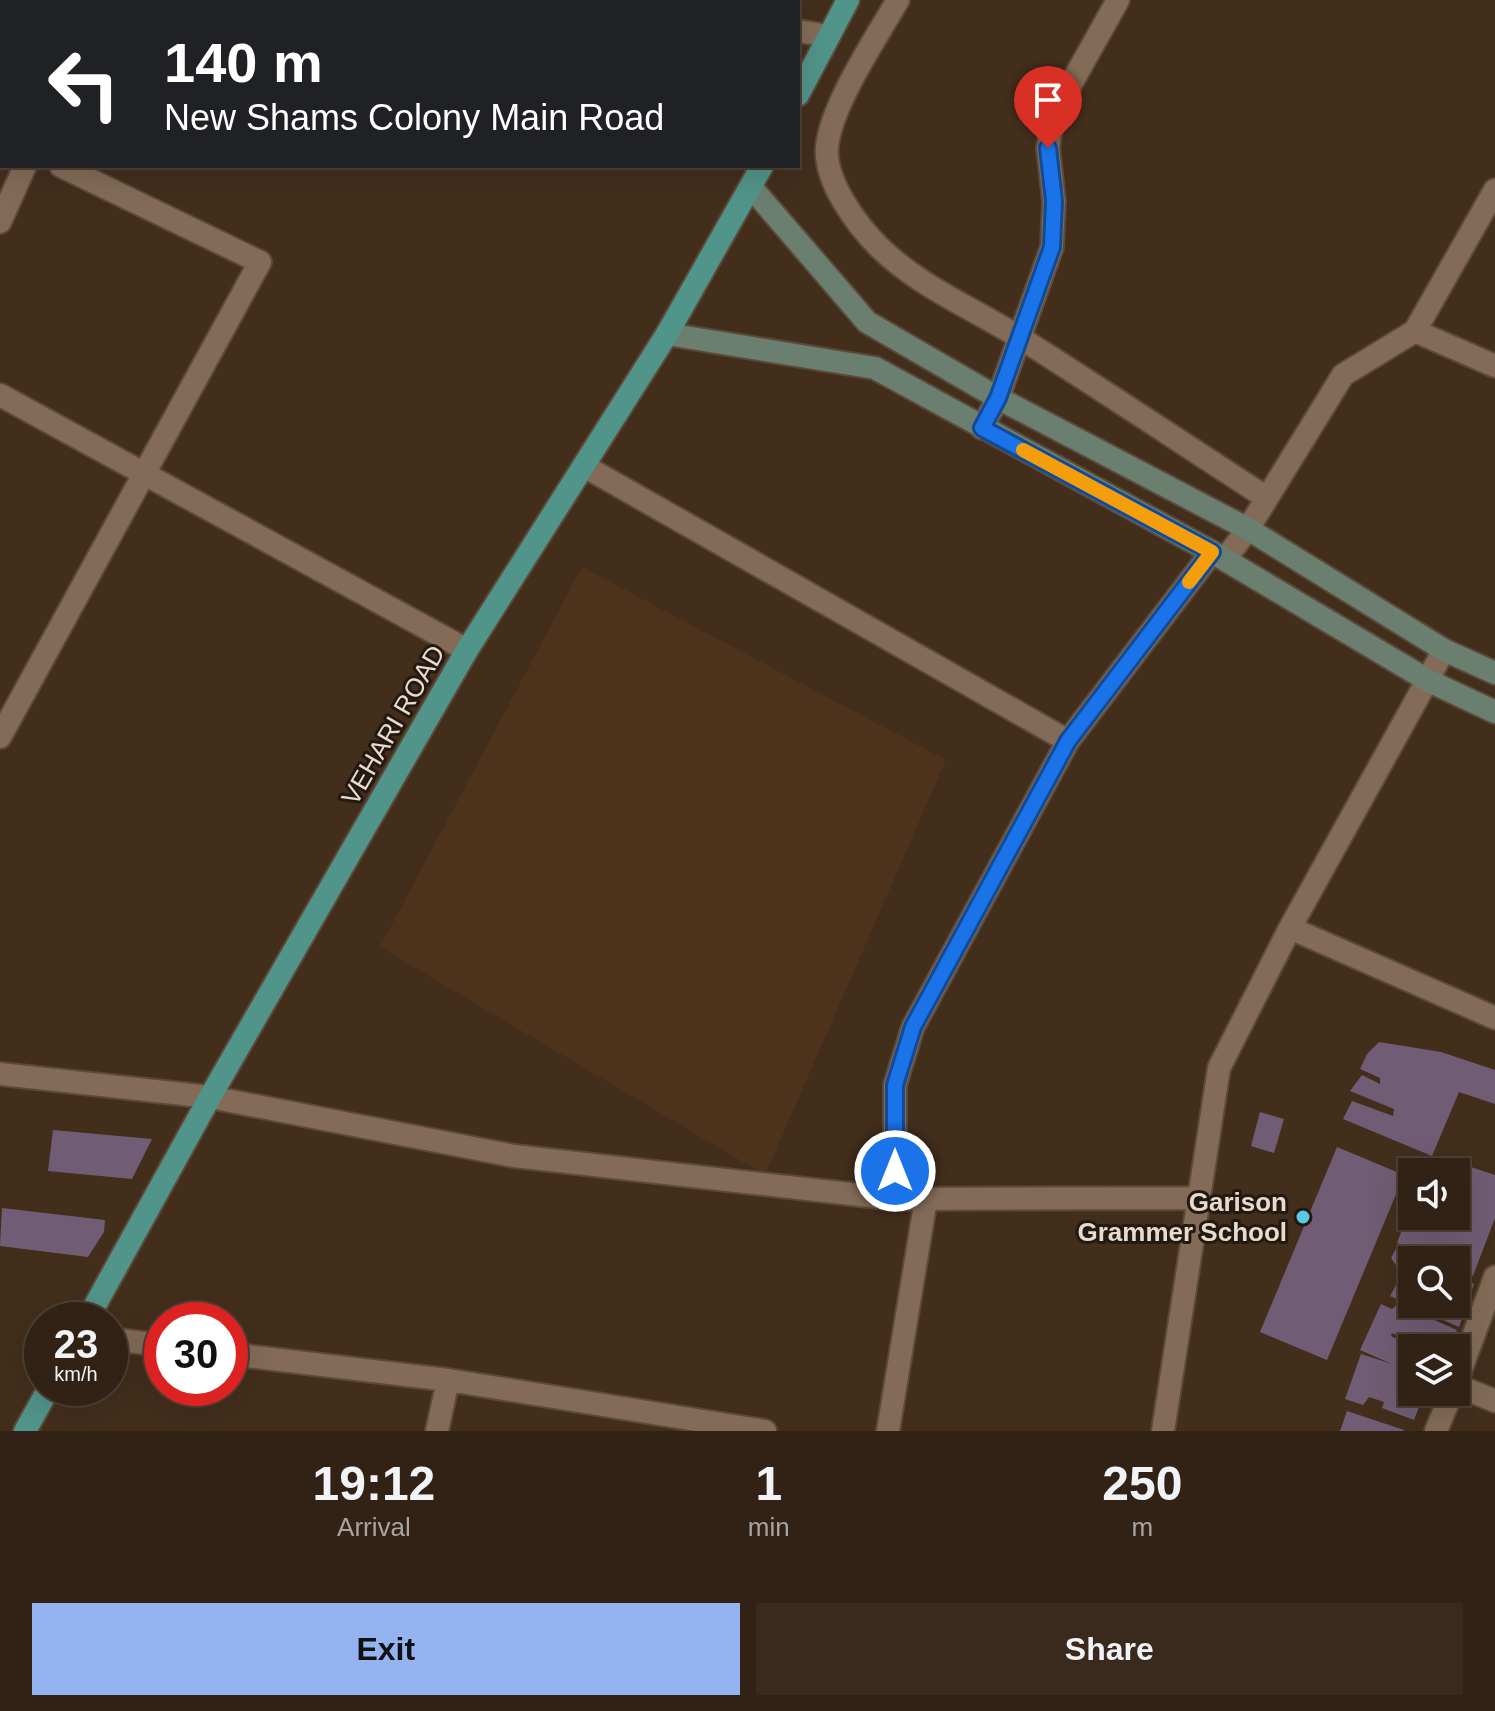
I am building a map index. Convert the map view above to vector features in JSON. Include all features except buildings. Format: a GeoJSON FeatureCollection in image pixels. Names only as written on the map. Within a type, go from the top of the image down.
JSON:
{"type":"FeatureCollection","features":[{"type":"Feature","properties":{"kind":"main road"},"geometry":{"type":"LineString","coordinates":[[800,91],[848,0]]}},
{"type":"Feature","properties":{"kind":"main road","name":"VEHARI ROAD"},"geometry":{"type":"LineString","coordinates":[[97,1302],[210,1097],[467,650],[667,334],[761,168]]}},
{"type":"Feature","properties":{"kind":"main road"},"geometry":{"type":"LineString","coordinates":[[751,187],[867,322],[998,398],[1248,529],[1444,650],[1495,673]]}},
{"type":"Feature","properties":{"kind":"main road"},"geometry":{"type":"LineString","coordinates":[[667,334],[875,368],[1218,556],[1429,681],[1495,712]]}},
{"type":"Feature","properties":{"kind":"main road"},"geometry":{"type":"LineString","coordinates":[[25,1431],[39,1406]]}},
{"type":"Feature","properties":{"kind":"street"},"geometry":{"type":"LineString","coordinates":[[898,0],[834,120],[827,149],[830,175],[846,203],[889,255],[922,284],[1019,337],[1267,498]]}},
{"type":"Feature","properties":{"kind":"street"},"geometry":{"type":"LineString","coordinates":[[982,428],[998,398],[1052,247],[1054,201],[1048,148],[1053,116],[1118,0]]}},
{"type":"Feature","properties":{"kind":"street"},"geometry":{"type":"LineString","coordinates":[[800,31],[829,36]]}},
{"type":"Feature","properties":{"kind":"street"},"geometry":{"type":"LineString","coordinates":[[0,222],[24,168]]}},
{"type":"Feature","properties":{"kind":"street"},"geometry":{"type":"LineString","coordinates":[[0,737],[9,700],[260,262],[65,168]]}},
{"type":"Feature","properties":{"kind":"street"},"geometry":{"type":"LineString","coordinates":[[895,1199],[895,1085],[913,1027],[1068,741],[1218,556],[1248,529],[1343,375],[1415,331],[1495,190]]}},
{"type":"Feature","properties":{"kind":"street"},"geometry":{"type":"LineString","coordinates":[[1415,331],[1495,366]]}},
{"type":"Feature","properties":{"kind":"street"},"geometry":{"type":"LineString","coordinates":[[0,395],[143,470],[467,650]]}},
{"type":"Feature","properties":{"kind":"street"},"geometry":{"type":"LineString","coordinates":[[584,466],[1068,741]]}},
{"type":"Feature","properties":{"kind":"street"},"geometry":{"type":"LineString","coordinates":[[1163,1431],[1196,1198],[1219,1068],[1290,928],[1444,650]]}},
{"type":"Feature","properties":{"kind":"street"},"geometry":{"type":"LineString","coordinates":[[1290,928],[1495,1018]]}},
{"type":"Feature","properties":{"kind":"street"},"geometry":{"type":"LineString","coordinates":[[0,1074],[210,1097],[514,1156],[895,1199],[1196,1198]]}},
{"type":"Feature","properties":{"kind":"street"},"geometry":{"type":"LineString","coordinates":[[888,1431],[926,1199]]}},
{"type":"Feature","properties":{"kind":"street"},"geometry":{"type":"LineString","coordinates":[[1470,1346],[1495,1277]]}},
{"type":"Feature","properties":{"kind":"street"},"geometry":{"type":"LineString","coordinates":[[248,1356],[448,1380],[765,1431]]}},
{"type":"Feature","properties":{"kind":"street"},"geometry":{"type":"LineString","coordinates":[[437,1431],[448,1380]]}},
{"type":"Feature","properties":{"kind":"street"},"geometry":{"type":"LineString","coordinates":[[1470,1390],[1495,1401]]}},
{"type":"Feature","properties":{"kind":"street"},"geometry":{"type":"LineString","coordinates":[[1436,1431],[1446,1406]]}},
{"type":"Feature","properties":{"kind":"shaded area"},"geometry":{"type":"Polygon","coordinates":[[[582,567],[946,760],[765,1175],[380,947],[582,567]]]}},
{"type":"Feature","properties":{"kind":"slow traffic"},"geometry":{"type":"LineString","coordinates":[[1023,450],[1212,552],[1189,582]]}},
{"type":"Feature","properties":{"kind":"place","name":"Garison Grammer School"},"geometry":{"type":"Point","coordinates":[1303,1217]}},
{"type":"Feature","properties":{"kind":"route"},"geometry":{"type":"LineString","coordinates":[[895,1171],[895,1085],[913,1027],[1068,741],[1212,552],[982,428],[998,398],[1052,247],[1054,201],[1048,148]]}}]}
